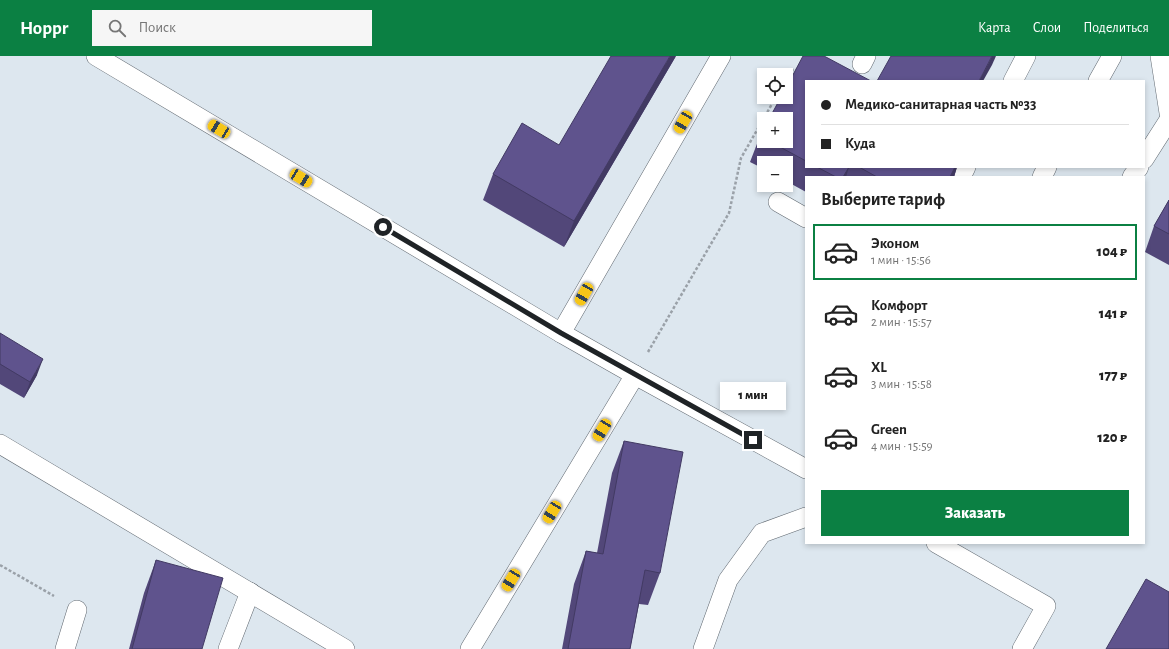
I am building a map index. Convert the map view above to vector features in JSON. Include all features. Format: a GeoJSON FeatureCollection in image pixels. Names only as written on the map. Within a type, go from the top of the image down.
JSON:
{"type":"FeatureCollection","features":[{"type":"Feature","properties":{"kind":"lane"},"geometry":{"type":"LineString","coordinates":[[96,56],[561,333],[805,468]]}},
{"type":"Feature","properties":{"kind":"lane"},"geometry":{"type":"LineString","coordinates":[[561,333],[721,56]]}},
{"type":"Feature","properties":{"kind":"lane"},"geometry":{"type":"LineString","coordinates":[[1014,80],[1026,56]]}},
{"type":"Feature","properties":{"kind":"lane"},"geometry":{"type":"LineString","coordinates":[[1099,80],[1112,56]]}},
{"type":"Feature","properties":{"kind":"lane"},"geometry":{"type":"LineString","coordinates":[[1160,56],[1169,113]]}},
{"type":"Feature","properties":{"kind":"lane"},"geometry":{"type":"LineString","coordinates":[[1145,157],[1169,120]]}},
{"type":"Feature","properties":{"kind":"lane"},"geometry":{"type":"LineString","coordinates":[[778,202],[805,217]]}},
{"type":"Feature","properties":{"kind":"lane"},"geometry":{"type":"LineString","coordinates":[[470,649],[635,375]]}},
{"type":"Feature","properties":{"kind":"lane"},"geometry":{"type":"LineString","coordinates":[[0,444],[345,649]]}},
{"type":"Feature","properties":{"kind":"lane"},"geometry":{"type":"LineString","coordinates":[[703,649],[728,580],[762,533],[805,517]]}},
{"type":"Feature","properties":{"kind":"lane"},"geometry":{"type":"LineString","coordinates":[[938,544],[1046,606],[1022,649]]}},
{"type":"Feature","properties":{"kind":"lane"},"geometry":{"type":"LineString","coordinates":[[228,649],[250,592]]}},
{"type":"Feature","properties":{"kind":"lane"},"geometry":{"type":"LineString","coordinates":[[65,649],[76,610]]}},
{"type":"Feature","properties":{"kind":"path"},"geometry":{"type":"LineString","coordinates":[[793,70],[799,70]]}},
{"type":"Feature","properties":{"kind":"path"},"geometry":{"type":"LineString","coordinates":[[635,375],[729,213],[741,158],[772,104]]}},
{"type":"Feature","properties":{"kind":"path"},"geometry":{"type":"LineString","coordinates":[[0,565],[76,610]]}},
{"type":"Feature","properties":{"kind":"building"},"geometry":{"type":"Polygon","coordinates":[[[611,56],[670,56],[574,221],[493,174],[522,123],[559,145],[611,56]]]}},
{"type":"Feature","properties":{"kind":"building"},"geometry":{"type":"Polygon","coordinates":[[[803,56],[824,56],[869,80],[805,80],[805,160],[782,148],[793,148],[793,112],[773,112],[777,104],[793,104],[793,75],[803,56]]]}},
{"type":"Feature","properties":{"kind":"building"},"geometry":{"type":"Polygon","coordinates":[[[891,56],[992,56],[980,80],[878,80],[891,56]]]}},
{"type":"Feature","properties":{"kind":"building"},"geometry":{"type":"Polygon","coordinates":[[[819,168],[848,168],[844,176],[834,176],[819,168]]]}},
{"type":"Feature","properties":{"kind":"building"},"geometry":{"type":"Polygon","coordinates":[[[861,168],[954,168],[950,176],[875,176],[861,168]]]}},
{"type":"Feature","properties":{"kind":"building"},"geometry":{"type":"Polygon","coordinates":[[[1169,200],[1169,234],[1154,226],[1169,200]]]}},
{"type":"Feature","properties":{"kind":"building"},"geometry":{"type":"Polygon","coordinates":[[[0,333],[43,359],[30,382],[0,364],[0,333]]]}},
{"type":"Feature","properties":{"kind":"building"},"geometry":{"type":"Polygon","coordinates":[[[624,441],[683,452],[660,573],[645,570],[630,649],[568,649],[586,551],[603,554],[624,441]]]}},
{"type":"Feature","properties":{"kind":"building"},"geometry":{"type":"Polygon","coordinates":[[[156,560],[223,578],[202,649],[132,649],[156,560]]]}},
{"type":"Feature","properties":{"kind":"building"},"geometry":{"type":"Polygon","coordinates":[[[1146,579],[1169,592],[1169,649],[1106,649],[1146,579]]]}},
{"type":"Feature","properties":{"kind":"route"},"geometry":{"type":"LineString","coordinates":[[383,227],[561,333],[753,440]]}}]}
